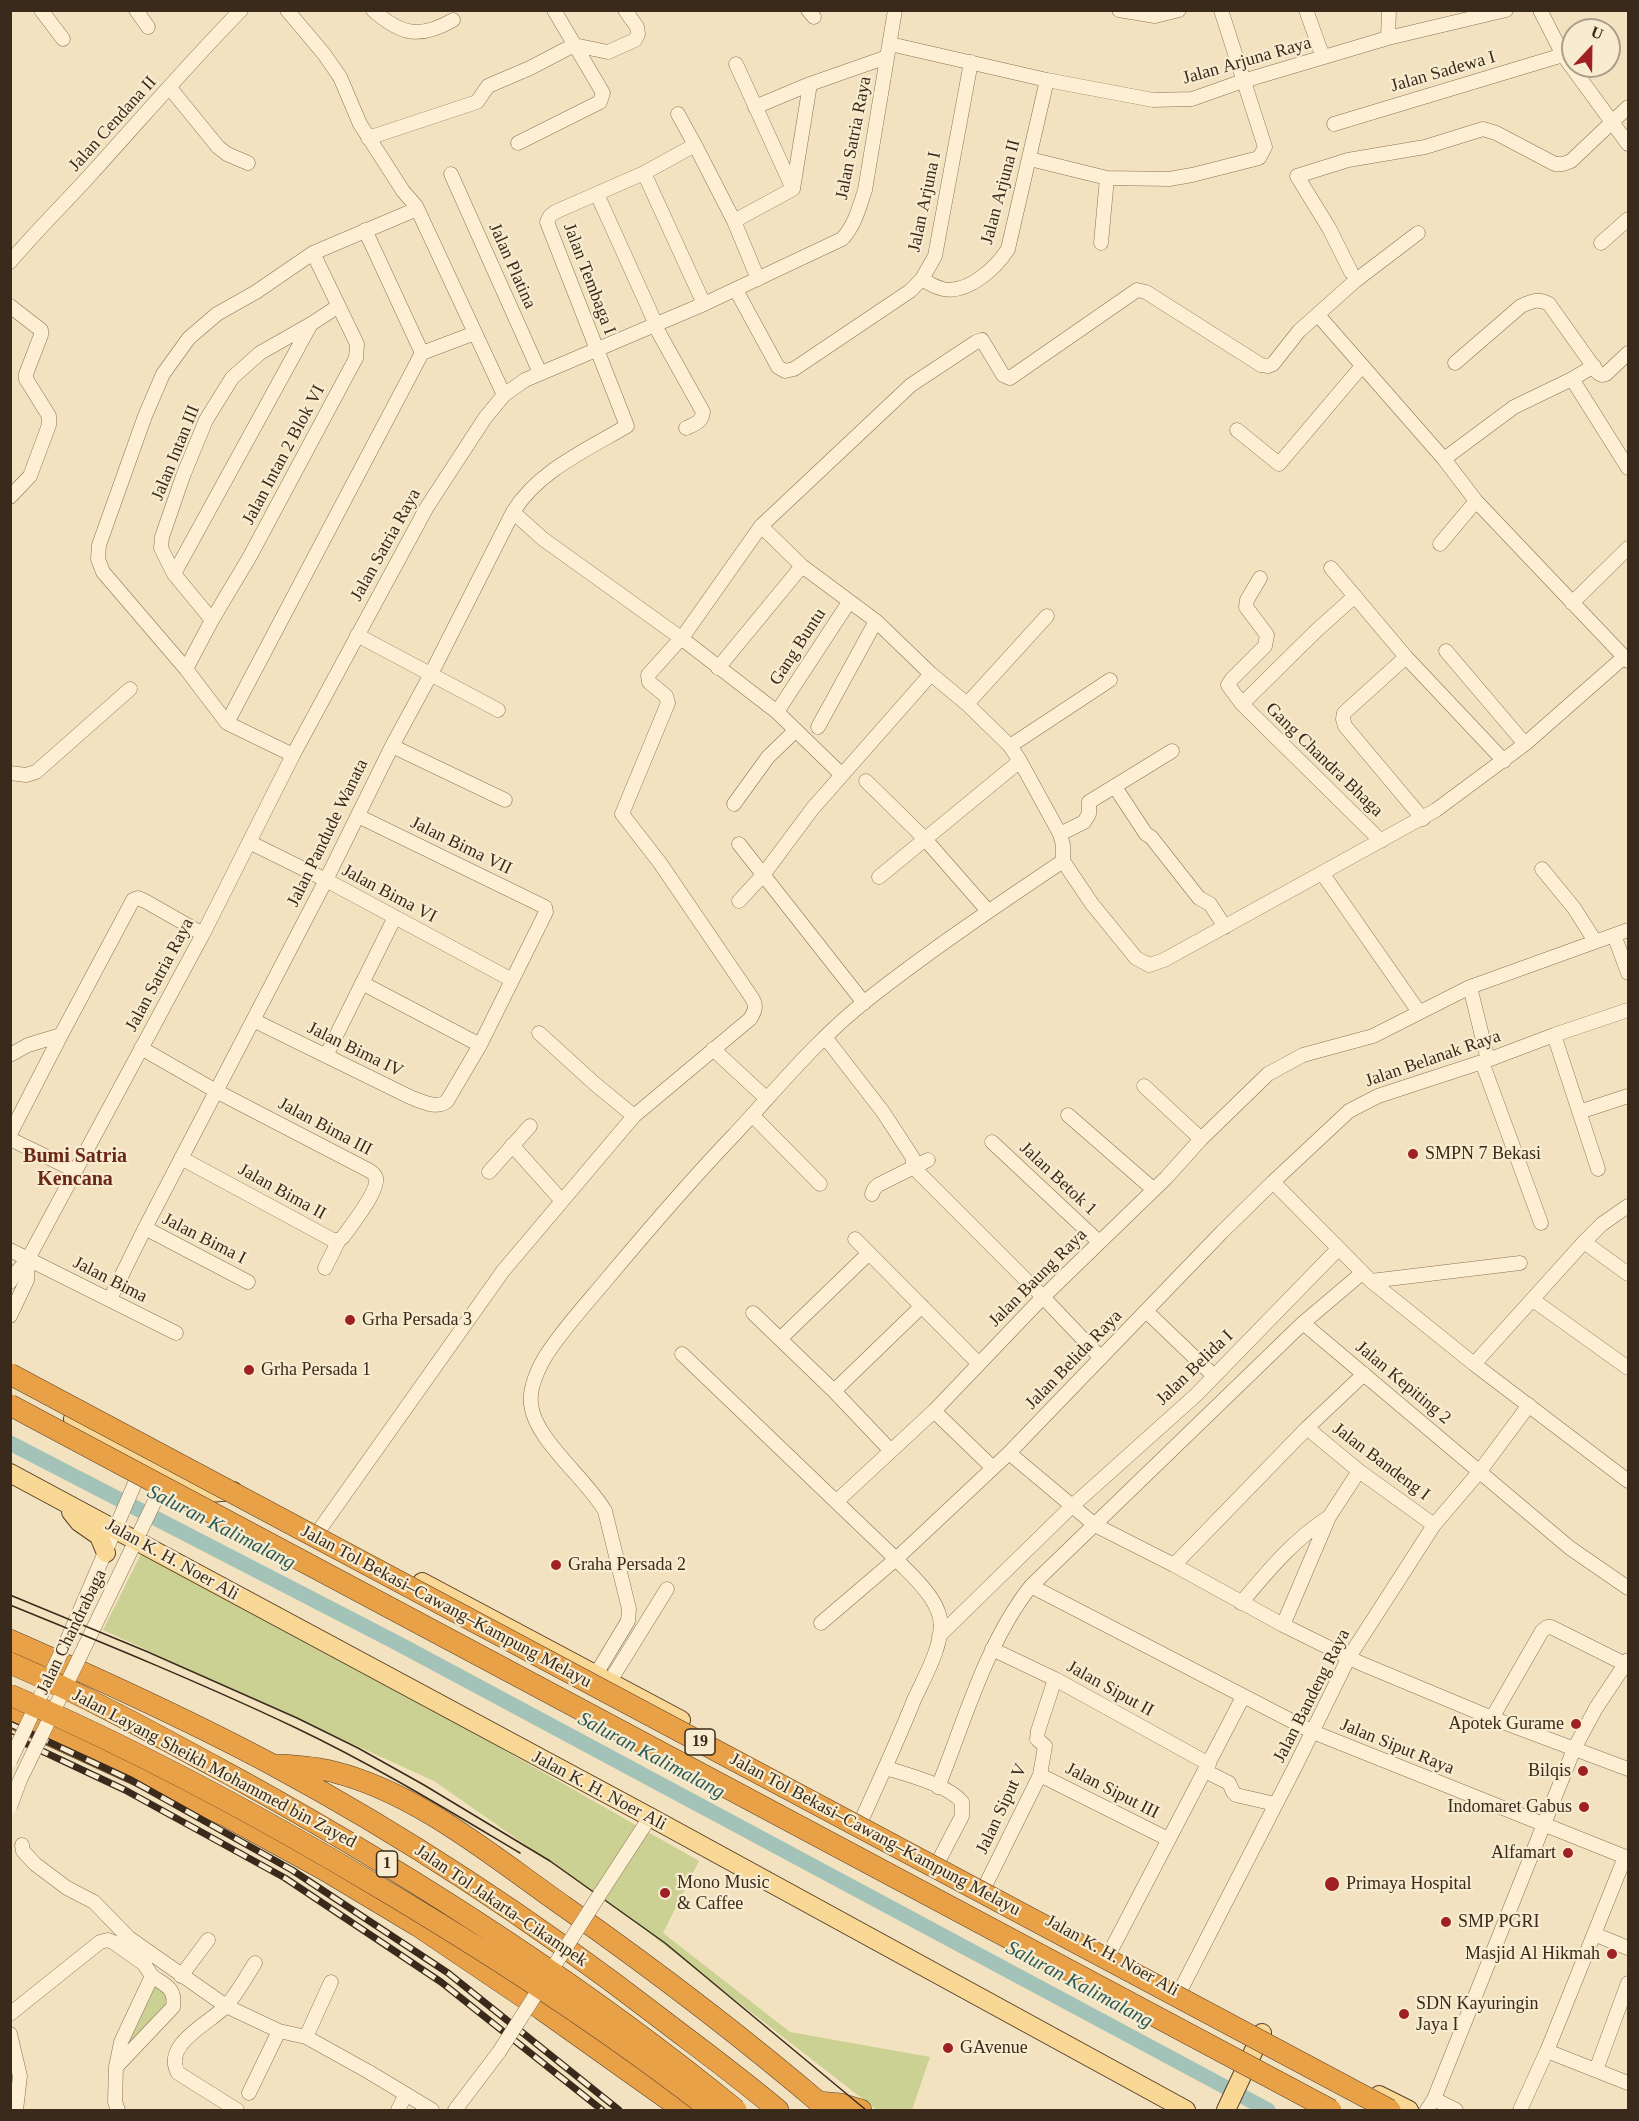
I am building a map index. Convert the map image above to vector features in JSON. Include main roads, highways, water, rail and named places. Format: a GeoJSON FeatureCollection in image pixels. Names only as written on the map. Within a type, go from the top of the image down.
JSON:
{"type":"FeatureCollection","features":[{"type":"Feature","properties":{"kind":"highway","name":"Jalan Tol Bekasi–Cawang–Kampung Melayu"},"geometry":{"type":"LineString","coordinates":[[10,1374],[1390,2110]]}},
{"type":"Feature","properties":{"kind":"highway","name":"Jalan Tol Bekasi–Cawang–Kampung Melayu"},"geometry":{"type":"LineString","coordinates":[[10,1405],[1331,2110]]}},
{"type":"Feature","properties":{"kind":"highway","name":"Jalan Tol Jakarta–Cikampek"},"geometry":{"type":"LineString","coordinates":[[10,1640],[120,1688],[273,1765],[449,1869],[608,1978],[778,2110]]}},
{"type":"Feature","properties":{"kind":"highway","name":"Jalan Layang Sheikh Mohammed bin Zayed"},"geometry":{"type":"LineString","coordinates":[[10,1663],[138,1724],[329,1830],[411,1879],[544,1965],[628,2026],[736,2110]]}},
{"type":"Feature","properties":{"kind":"highway","name":"Jalan Layang Sheikh Mohammed bin Zayed"},"geometry":{"type":"LineString","coordinates":[[10,1695],[139,1755],[247,1810],[338,1862],[507,1965],[622,2043],[711,2110]]}},
{"type":"Feature","properties":{"kind":"highway","name":"1"},"geometry":{"type":"LineString","coordinates":[[10,1717],[226,1816],[323,1869],[418,1926],[542,2008],[682,2110]]}},
{"type":"Feature","properties":{"kind":"highway"},"geometry":{"type":"LineString","coordinates":[[273,1765],[309,1767],[353,1777],[434,1816],[651,1968],[715,2017],[823,2106],[841,2104],[861,2110]]}},
{"type":"Feature","properties":{"kind":"main road","name":"Jalan K. H. Noer Ali"},"geometry":{"type":"LineString","coordinates":[[10,1368],[603,1678],[1179,1993],[1409,2110]]}},
{"type":"Feature","properties":{"kind":"main road"},"geometry":{"type":"LineString","coordinates":[[59,1393],[72,1418],[142,1468],[165,1480],[209,1493],[246,1490]]}},
{"type":"Feature","properties":{"kind":"main road","name":"Jalan K. H. Noer Ali"},"geometry":{"type":"LineString","coordinates":[[10,1473],[117,1523],[650,1818],[1186,2110]]}},
{"type":"Feature","properties":{"kind":"main road"},"geometry":{"type":"LineString","coordinates":[[60,1498],[79,1522],[99,1536],[106,1554]]}},
{"type":"Feature","properties":{"kind":"main road"},"geometry":{"type":"LineString","coordinates":[[1226,2110],[1267,2036]]}},
{"type":"Feature","properties":{"kind":"main road"},"geometry":{"type":"LineString","coordinates":[[1234,2110],[1251,2068]]}},
{"type":"Feature","properties":{"kind":"waterway","name":"Saluran Kalimalang"},"geometry":{"type":"LineString","coordinates":[[10,1443],[399,1644],[1268,2110]]}},
{"type":"Feature","properties":{"kind":"tram line"},"geometry":{"type":"LineString","coordinates":[[10,1595],[148,1652],[297,1718],[358,1748],[424,1785],[550,1861],[665,1943],[866,2110]]}},
{"type":"Feature","properties":{"kind":"tram line"},"geometry":{"type":"LineString","coordinates":[[10,1605],[189,1679],[323,1741],[520,1853]]}},
{"type":"Feature","properties":{"kind":"railway"},"geometry":{"type":"LineString","coordinates":[[10,1724],[131,1780],[292,1870],[448,1973],[619,2110]]}},
{"type":"Feature","properties":{"kind":"railway"},"geometry":{"type":"LineString","coordinates":[[10,1736],[125,1790],[285,1878],[441,1982],[602,2110]]}},
{"type":"Feature","properties":{"kind":"place","name":"SMPN 7 Bekasi"},"geometry":{"type":"Point","coordinates":[1413,1154]}},
{"type":"Feature","properties":{"kind":"place","name":"Grha Persada 3"},"geometry":{"type":"Point","coordinates":[350,1320]}},
{"type":"Feature","properties":{"kind":"place","name":"Grha Persada 1"},"geometry":{"type":"Point","coordinates":[249,1370]}},
{"type":"Feature","properties":{"kind":"place","name":"Graha Persada 2"},"geometry":{"type":"Point","coordinates":[556,1565]}},
{"type":"Feature","properties":{"kind":"place","name":"Apotek Gurame"},"geometry":{"type":"Point","coordinates":[1576,1724]}},
{"type":"Feature","properties":{"kind":"place","name":"Bilqis"},"geometry":{"type":"Point","coordinates":[1583,1771]}},
{"type":"Feature","properties":{"kind":"place","name":"Indomaret Gabus"},"geometry":{"type":"Point","coordinates":[1584,1807]}},
{"type":"Feature","properties":{"kind":"place","name":"Alfamart"},"geometry":{"type":"Point","coordinates":[1568,1853]}},
{"type":"Feature","properties":{"kind":"place","name":"Primaya Hospital"},"geometry":{"type":"Point","coordinates":[1332,1884]}},
{"type":"Feature","properties":{"kind":"place","name":"Mono Music & Caffee"},"geometry":{"type":"Point","coordinates":[665,1893]}},
{"type":"Feature","properties":{"kind":"place","name":"SMP PGRI"},"geometry":{"type":"Point","coordinates":[1446,1922]}},
{"type":"Feature","properties":{"kind":"place","name":"Masjid Al Hikmah"},"geometry":{"type":"Point","coordinates":[1612,1954]}},
{"type":"Feature","properties":{"kind":"place","name":"SDN Kayuringin Jaya I"},"geometry":{"type":"Point","coordinates":[1404,2014]}},
{"type":"Feature","properties":{"kind":"place","name":"GAvenue"},"geometry":{"type":"Point","coordinates":[948,2048]}},
{"type":"Feature","properties":{"kind":"district","name":"Bumi Satria Kencana"},"geometry":{"type":"Point","coordinates":[75,1168]}}]}
